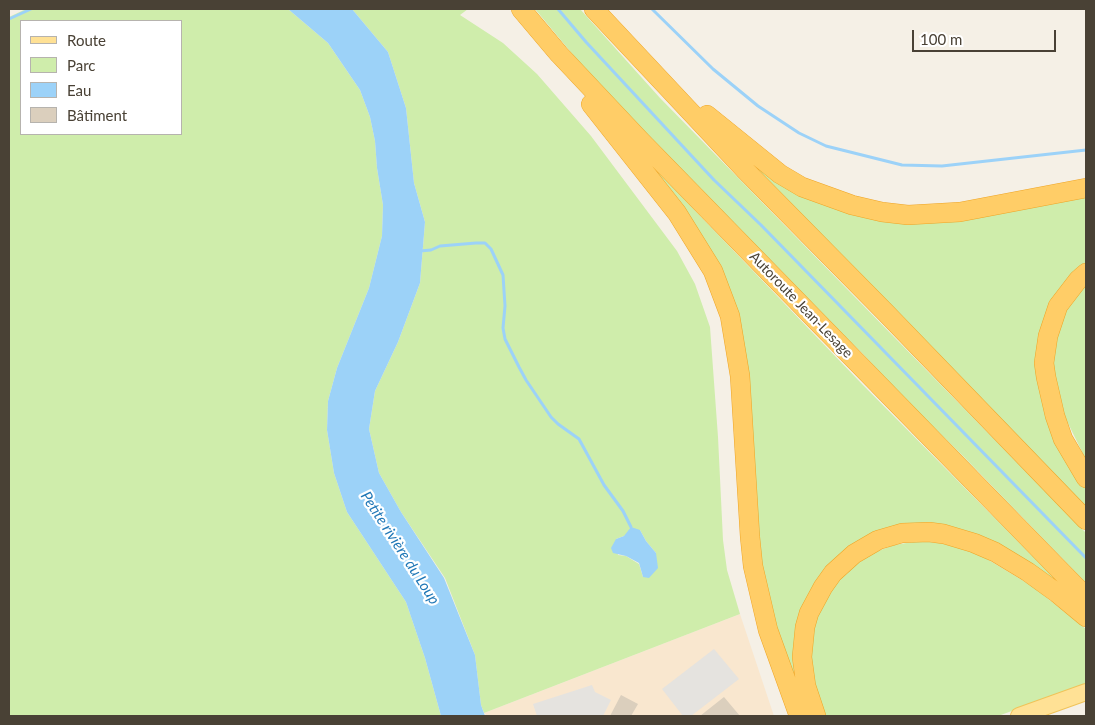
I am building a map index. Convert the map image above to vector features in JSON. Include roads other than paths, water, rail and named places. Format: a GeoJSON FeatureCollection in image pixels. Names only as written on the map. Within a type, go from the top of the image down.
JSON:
{"type":"FeatureCollection","features":[{"type":"Feature","properties":{"kind":"highway"},"geometry":{"type":"LineString","coordinates":[[516,9],[677,213],[702,252],[719,285],[730,316],[738,358],[750,537],[757,587],[768,630],[799,716]]}},
{"type":"Feature","properties":{"kind":"highway","name":"Autoroute Jean-Lesage"},"geometry":{"type":"LineString","coordinates":[[521,9],[559,54],[640,139],[1086,597]]}},
{"type":"Feature","properties":{"kind":"highway"},"geometry":{"type":"LineString","coordinates":[[600,15],[700,109],[734,138],[780,174],[802,187],[824,196],[882,212],[932,215],[960,212],[1086,188]]}},
{"type":"Feature","properties":{"kind":"highway"},"geometry":{"type":"LineString","coordinates":[[600,15],[744,169],[1086,520]]}},
{"type":"Feature","properties":{"kind":"highway"},"geometry":{"type":"LineString","coordinates":[[1086,272],[1058,306],[1048,336],[1044,363],[1055,416],[1063,439],[1086,478]]}},
{"type":"Feature","properties":{"kind":"highway"},"geometry":{"type":"LineString","coordinates":[[816,716],[806,686],[802,657],[805,627],[809,613],[819,593],[833,573],[854,554],[878,540],[902,534],[929,532],[944,534],[974,543],[995,552],[1028,572],[1086,617]]}},
{"type":"Feature","properties":{"kind":"main road"},"geometry":{"type":"LineString","coordinates":[[1019,716],[1086,692]]}},
{"type":"Feature","properties":{"kind":"water","name":"Petite rivière du Loup"},"geometry":{"type":"Polygon","coordinates":[[[288,9],[352,9],[388,52],[406,108],[414,183],[425,222],[420,283],[398,342],[375,391],[369,429],[379,473],[401,512],[444,578],[475,655],[481,705],[485,716],[441,716],[425,658],[406,602],[347,512],[334,473],[327,430],[328,401],[337,368],[369,288],[382,236],[383,205],[375,141],[370,117],[360,90],[328,43],[288,9]]]}},
{"type":"Feature","properties":{"kind":"water"},"geometry":{"type":"Polygon","coordinates":[[[631,527],[640,530],[656,553],[658,568],[649,578],[643,577],[639,563],[626,556],[613,553],[611,548],[616,539],[624,536],[631,527]]]}},
{"type":"Feature","properties":{"kind":"waterway"},"geometry":{"type":"LineString","coordinates":[[9,19],[31,9]]}},
{"type":"Feature","properties":{"kind":"waterway"},"geometry":{"type":"LineString","coordinates":[[558,9],[586,42],[714,180],[761,225],[1086,558]]}},
{"type":"Feature","properties":{"kind":"waterway"},"geometry":{"type":"LineString","coordinates":[[652,9],[713,69],[758,106],[799,133],[826,146],[902,165],[942,166],[1086,150]]}},
{"type":"Feature","properties":{"kind":"waterway"},"geometry":{"type":"LineString","coordinates":[[420,251],[431,250],[440,246],[476,243],[485,243],[491,249],[503,275],[505,306],[503,328],[505,339],[519,367],[551,417],[579,439],[604,485],[623,511],[631,527]]}}]}
